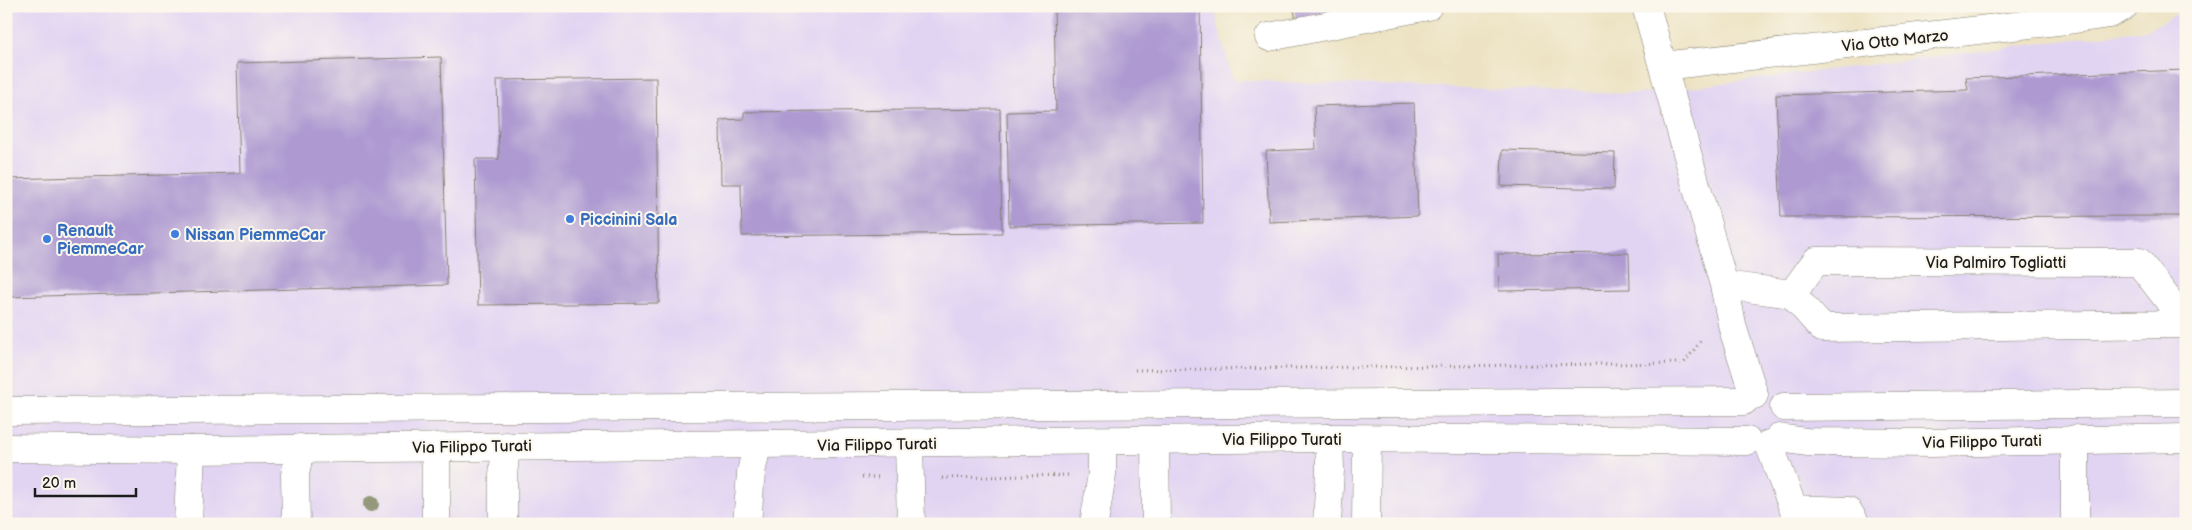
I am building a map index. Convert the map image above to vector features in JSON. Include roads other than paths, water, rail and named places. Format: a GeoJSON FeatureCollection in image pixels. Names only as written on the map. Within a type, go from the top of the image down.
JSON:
{"type":"FeatureCollection","features":[{"type":"Feature","properties":{"kind":"main road"},"geometry":{"type":"LineString","coordinates":[[1269,37],[1428,6]]}},
{"type":"Feature","properties":{"kind":"main road"},"geometry":{"type":"LineString","coordinates":[[1646,6],[1724,286],[1749,398]]}},
{"type":"Feature","properties":{"kind":"main road","name":"Via Otto Marzo"},"geometry":{"type":"LineString","coordinates":[[1663,66],[2075,19],[2110,14],[2124,6]]}},
{"type":"Feature","properties":{"kind":"main road","name":"Via Palmiro Togliatti"},"geometry":{"type":"LineString","coordinates":[[1816,262],[2139,262],[2186,323],[1822,328],[1792,294],[1816,262]]}},
{"type":"Feature","properties":{"kind":"main road"},"geometry":{"type":"LineString","coordinates":[[1724,286],[1792,294]]}},
{"type":"Feature","properties":{"kind":"main road"},"geometry":{"type":"LineString","coordinates":[[6,411],[1749,398],[1765,394],[1776,398],[1784,407],[1787,418],[1785,429],[1765,441]]}},
{"type":"Feature","properties":{"kind":"main road"},"geometry":{"type":"LineString","coordinates":[[1749,398],[1738,410],[1736,422],[1740,432],[1765,441],[1796,517],[1848,511],[1856,524]]}},
{"type":"Feature","properties":{"kind":"main road"},"geometry":{"type":"LineString","coordinates":[[1784,407],[2186,403]]}},
{"type":"Feature","properties":{"kind":"main road"},"geometry":{"type":"LineString","coordinates":[[1327,524],[1330,470],[1329,438]]}},
{"type":"Feature","properties":{"kind":"main road","name":"Via Filippo Turati"},"geometry":{"type":"LineString","coordinates":[[6,448],[191,450],[909,444],[1329,438],[1931,443],[2186,438]]}},
{"type":"Feature","properties":{"kind":"main road"},"geometry":{"type":"LineString","coordinates":[[1366,524],[1368,439]]}},
{"type":"Feature","properties":{"kind":"main road"},"geometry":{"type":"LineString","coordinates":[[2075,439],[2075,519]]}},
{"type":"Feature","properties":{"kind":"main road"},"geometry":{"type":"LineString","coordinates":[[1155,440],[1156,524]]}},
{"type":"Feature","properties":{"kind":"main road"},"geometry":{"type":"LineString","coordinates":[[1094,524],[1102,474],[1102,441]]}},
{"type":"Feature","properties":{"kind":"main road"},"geometry":{"type":"LineString","coordinates":[[909,444],[911,524]]}},
{"type":"Feature","properties":{"kind":"main road"},"geometry":{"type":"LineString","coordinates":[[747,524],[751,472],[757,445]]}},
{"type":"Feature","properties":{"kind":"main road"},"geometry":{"type":"LineString","coordinates":[[503,524],[503,476],[506,446]]}},
{"type":"Feature","properties":{"kind":"main road"},"geometry":{"type":"LineString","coordinates":[[436,447],[436,524]]}},
{"type":"Feature","properties":{"kind":"main road"},"geometry":{"type":"LineString","coordinates":[[296,524],[295,475],[300,448]]}},
{"type":"Feature","properties":{"kind":"main road"},"geometry":{"type":"LineString","coordinates":[[188,524],[191,450]]}},
{"type":"Feature","properties":{"kind":"place","name":"Piccinini Sala"},"geometry":{"type":"Point","coordinates":[570,219]}},
{"type":"Feature","properties":{"kind":"place","name":"Nissan PiemmeCar"},"geometry":{"type":"Point","coordinates":[175,234]}},
{"type":"Feature","properties":{"kind":"place","name":"Renault PiemmeCar"},"geometry":{"type":"Point","coordinates":[47,239]}}]}
